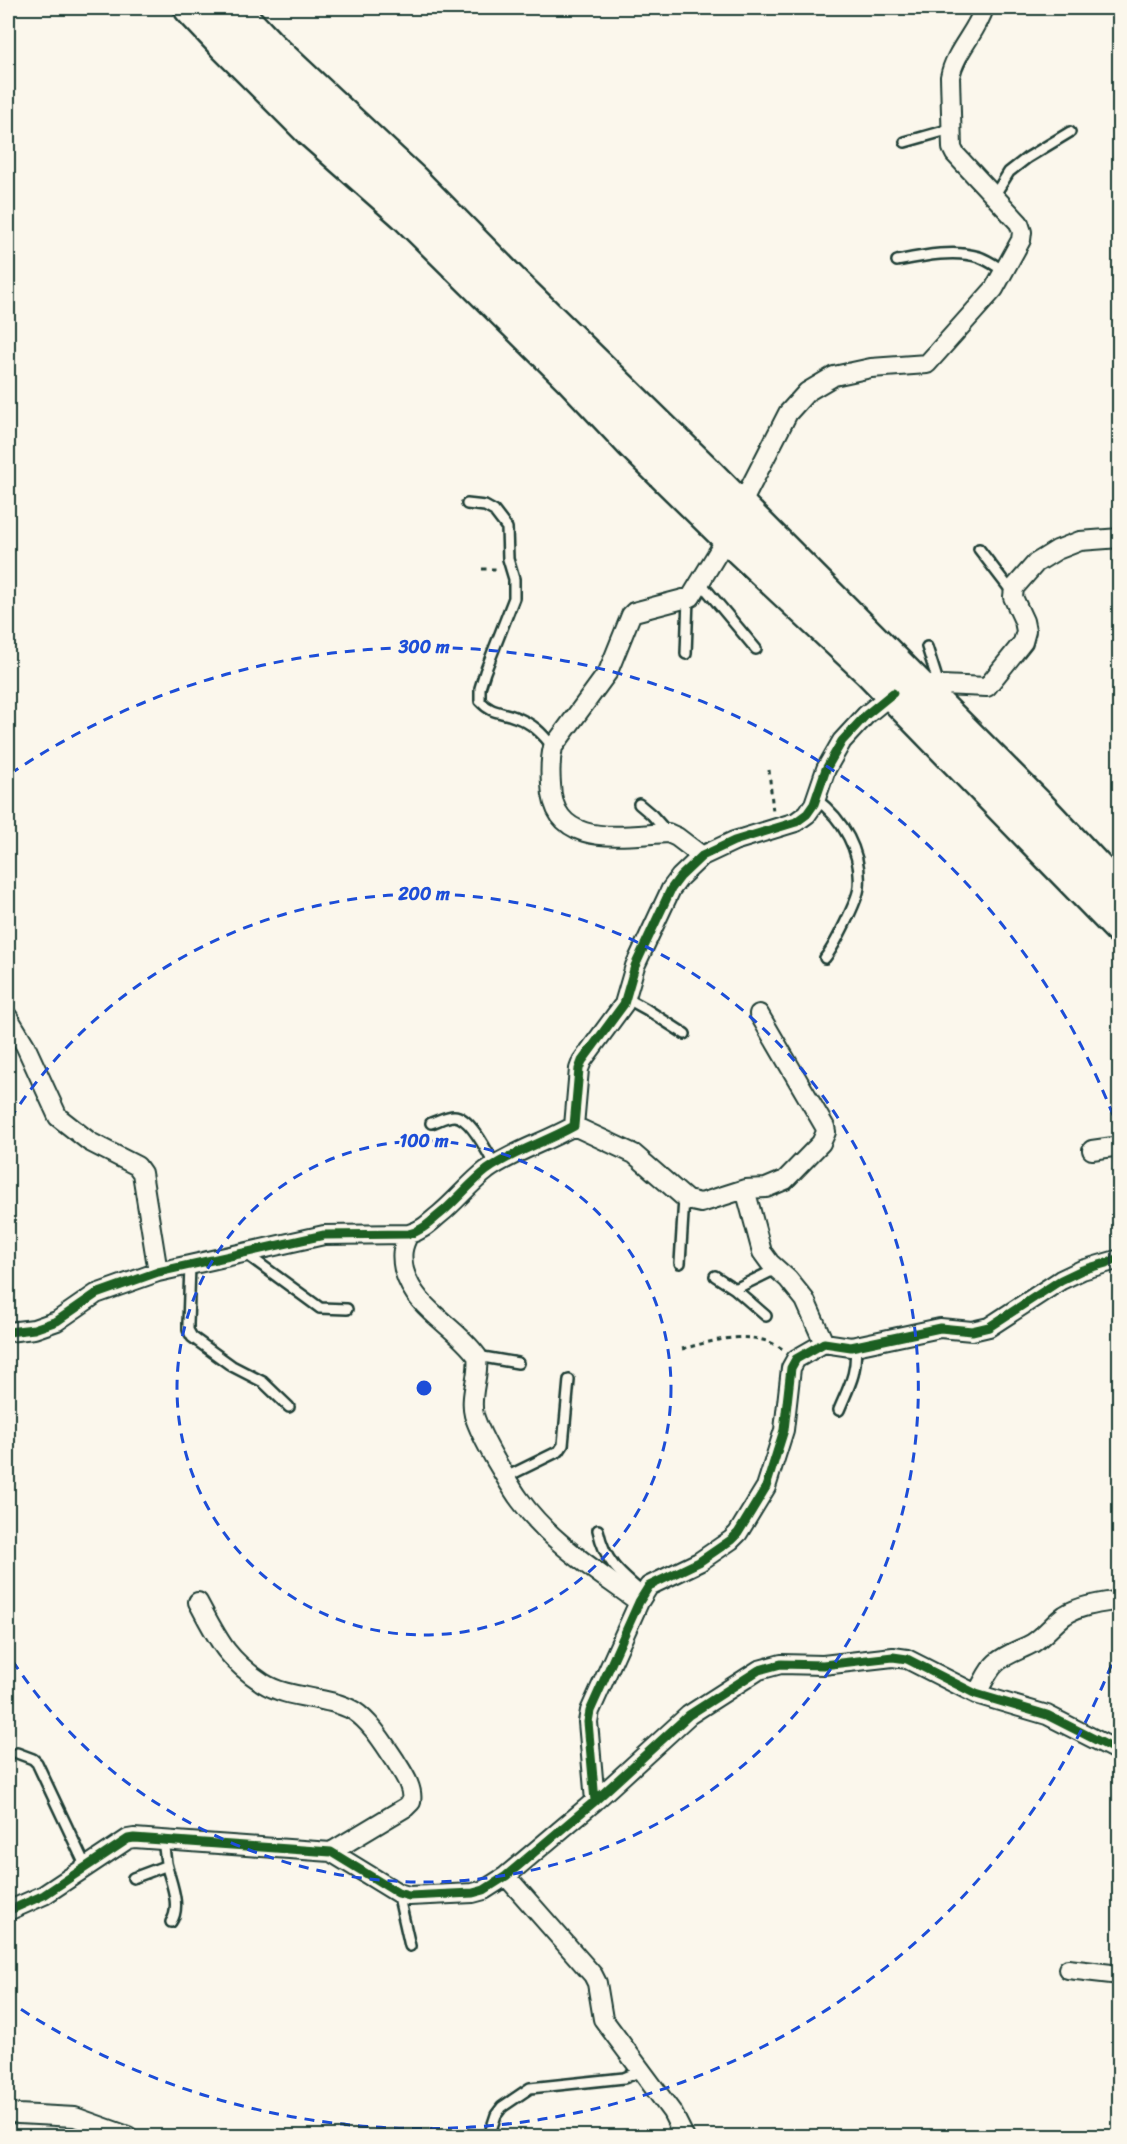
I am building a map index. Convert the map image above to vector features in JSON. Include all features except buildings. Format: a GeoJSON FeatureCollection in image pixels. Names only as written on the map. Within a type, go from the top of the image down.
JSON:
{"type":"FeatureCollection","features":[{"type":"Feature","properties":{"kind":"highway"},"geometry":{"type":"LineString","coordinates":[[191,8],[312,131],[406,214],[734,521],[916,687],[1040,809],[1119,894]]}},
{"type":"Feature","properties":{"kind":"highway"},"geometry":{"type":"LineString","coordinates":[[232,8],[270,48],[412,181],[734,521]]}},
{"type":"Feature","properties":{"kind":"highway"},"geometry":{"type":"LineString","coordinates":[[916,687],[1119,927]]}},
{"type":"Feature","properties":{"kind":"street"},"geometry":{"type":"LineString","coordinates":[[702,856],[668,833],[598,836],[576,831],[560,817],[551,800],[550,759],[553,747],[608,672],[631,615],[634,612],[688,598],[694,593],[734,521],[788,413],[807,392],[834,376],[871,368],[927,364],[994,289],[1021,240],[1022,232],[1019,223],[955,154],[952,148],[951,129],[950,77],[952,67],[981,18],[984,8]]}},
{"type":"Feature","properties":{"kind":"street"},"geometry":{"type":"LineString","coordinates":[[574,1126],[579,1069],[582,1061],[619,1012],[626,998],[635,966],[671,889],[680,878],[702,856],[734,842],[796,822],[807,814],[816,799],[826,769],[842,741],[866,715],[916,687],[987,687],[1023,642],[1026,631],[1024,621],[1012,592],[1036,563],[1057,550],[1080,541],[1119,538]]}},
{"type":"Feature","properties":{"kind":"street"},"geometry":{"type":"LineString","coordinates":[[574,1126],[634,1154],[684,1198],[694,1203],[701,1203],[745,1189],[766,1188],[785,1180],[820,1143],[826,1131],[759,1014]]}},
{"type":"Feature","properties":{"kind":"street"},"geometry":{"type":"LineString","coordinates":[[8,1017],[25,1045],[58,1117],[90,1142],[137,1166],[142,1173],[158,1272]]}},
{"type":"Feature","properties":{"kind":"street"},"geometry":{"type":"LineString","coordinates":[[8,1332],[34,1329],[57,1321],[96,1294],[158,1272],[337,1234],[418,1232],[485,1172],[508,1157],[553,1138],[574,1126]]}},
{"type":"Feature","properties":{"kind":"street"},"geometry":{"type":"LineString","coordinates":[[1092,1150],[1119,1146]]}},
{"type":"Feature","properties":{"kind":"street"},"geometry":{"type":"LineString","coordinates":[[745,1189],[762,1252],[805,1300],[824,1343]]}},
{"type":"Feature","properties":{"kind":"street"},"geometry":{"type":"LineString","coordinates":[[409,1234],[401,1249],[408,1282],[423,1306],[477,1356],[474,1414],[484,1439],[521,1501],[567,1549],[641,1598]]}},
{"type":"Feature","properties":{"kind":"street"},"geometry":{"type":"LineString","coordinates":[[595,1801],[588,1722],[590,1711],[641,1598],[649,1586],[699,1562],[731,1540],[744,1524],[766,1487],[784,1430],[791,1368],[796,1359],[824,1343],[855,1346],[940,1328],[972,1331],[989,1327],[1061,1280],[1082,1270],[1119,1259]]}},
{"type":"Feature","properties":{"kind":"street"},"geometry":{"type":"LineString","coordinates":[[976,1694],[987,1673],[996,1663],[1009,1654],[1032,1644],[1064,1616],[1074,1610],[1119,1600]]}},
{"type":"Feature","properties":{"kind":"street"},"geometry":{"type":"LineString","coordinates":[[198,1602],[226,1653],[257,1679],[291,1695],[344,1707],[356,1713],[382,1742],[411,1789],[411,1802],[406,1807],[331,1852]]}},
{"type":"Feature","properties":{"kind":"street"},"geometry":{"type":"LineString","coordinates":[[8,1911],[44,1895],[129,1839],[331,1852],[398,1893],[409,1896],[473,1893],[484,1890],[506,1876],[595,1801],[689,1715],[759,1670],[782,1664],[823,1665],[893,1657],[907,1659],[976,1694],[1047,1715],[1119,1752]]}},
{"type":"Feature","properties":{"kind":"street"},"geometry":{"type":"LineString","coordinates":[[506,1876],[593,1976],[597,1983],[603,2019],[672,2112],[684,2136]]}},
{"type":"Feature","properties":{"kind":"street"},"geometry":{"type":"LineString","coordinates":[[1068,1969],[1119,1975]]}},
{"type":"Feature","properties":{"kind":"street"},"geometry":{"type":"LineString","coordinates":[[8,2112],[75,2116],[128,2136]]}},
{"type":"Feature","properties":{"kind":"lane"},"geometry":{"type":"LineString","coordinates":[[905,142],[951,129]]}},
{"type":"Feature","properties":{"kind":"lane"},"geometry":{"type":"LineString","coordinates":[[994,196],[1009,172],[1026,158],[1071,132]]}},
{"type":"Feature","properties":{"kind":"lane"},"geometry":{"type":"LineString","coordinates":[[897,261],[922,256],[960,254],[977,256],[1004,271]]}},
{"type":"Feature","properties":{"kind":"lane"},"geometry":{"type":"LineString","coordinates":[[467,504],[485,506],[494,512],[507,528],[508,559],[514,579],[514,598],[485,672],[480,688],[480,701],[491,711],[502,712],[533,726],[553,747]]}},
{"type":"Feature","properties":{"kind":"lane"},"geometry":{"type":"LineString","coordinates":[[979,549],[1012,592]]}},
{"type":"Feature","properties":{"kind":"lane"},"geometry":{"type":"LineString","coordinates":[[700,582],[756,649]]}},
{"type":"Feature","properties":{"kind":"lane"},"geometry":{"type":"LineString","coordinates":[[686,654],[688,598]]}},
{"type":"Feature","properties":{"kind":"lane"},"geometry":{"type":"LineString","coordinates":[[916,687],[927,647]]}},
{"type":"Feature","properties":{"kind":"lane"},"geometry":{"type":"LineString","coordinates":[[816,799],[835,816],[851,841],[856,854],[859,888],[834,946],[825,958]]}},
{"type":"Feature","properties":{"kind":"lane"},"geometry":{"type":"LineString","coordinates":[[639,804],[668,833]]}},
{"type":"Feature","properties":{"kind":"lane"},"geometry":{"type":"LineString","coordinates":[[626,998],[685,1035]]}},
{"type":"Feature","properties":{"kind":"lane"},"geometry":{"type":"LineString","coordinates":[[431,1123],[453,1116],[466,1121],[485,1147],[495,1166]]}},
{"type":"Feature","properties":{"kind":"lane"},"geometry":{"type":"LineString","coordinates":[[680,1263],[684,1198]]}},
{"type":"Feature","properties":{"kind":"lane"},"geometry":{"type":"LineString","coordinates":[[245,1253],[320,1308],[347,1309]]}},
{"type":"Feature","properties":{"kind":"lane"},"geometry":{"type":"LineString","coordinates":[[190,1265],[188,1330],[192,1336],[232,1366],[263,1382],[289,1407]]}},
{"type":"Feature","properties":{"kind":"lane"},"geometry":{"type":"LineString","coordinates":[[735,1289],[776,1269]]}},
{"type":"Feature","properties":{"kind":"lane"},"geometry":{"type":"LineString","coordinates":[[715,1276],[735,1289],[766,1316]]}},
{"type":"Feature","properties":{"kind":"lane"},"geometry":{"type":"LineString","coordinates":[[839,1410],[855,1370],[857,1361],[855,1346]]}},
{"type":"Feature","properties":{"kind":"lane"},"geometry":{"type":"LineString","coordinates":[[477,1356],[518,1363]]}},
{"type":"Feature","properties":{"kind":"lane"},"geometry":{"type":"LineString","coordinates":[[506,1477],[559,1451],[563,1444],[569,1380]]}},
{"type":"Feature","properties":{"kind":"lane"},"geometry":{"type":"LineString","coordinates":[[598,1530],[602,1547],[610,1562],[641,1598]]}},
{"type":"Feature","properties":{"kind":"lane"},"geometry":{"type":"LineString","coordinates":[[17,1753],[37,1763],[86,1867]]}},
{"type":"Feature","properties":{"kind":"lane"},"geometry":{"type":"LineString","coordinates":[[163,1840],[176,1908],[176,1915],[171,1922]]}},
{"type":"Feature","properties":{"kind":"lane"},"geometry":{"type":"LineString","coordinates":[[133,1878],[162,1868],[166,1863]]}},
{"type":"Feature","properties":{"kind":"lane"},"geometry":{"type":"LineString","coordinates":[[398,1893],[410,1946]]}},
{"type":"Feature","properties":{"kind":"lane"},"geometry":{"type":"LineString","coordinates":[[489,2136],[496,2115],[502,2107],[530,2088],[624,2078],[641,2071]]}},
{"type":"Feature","properties":{"kind":"path"},"geometry":{"type":"LineString","coordinates":[[769,770],[775,828]]}},
{"type":"Feature","properties":{"kind":"path"},"geometry":{"type":"LineString","coordinates":[[682,1349],[725,1337],[760,1339],[777,1345],[796,1359]]}},
{"type":"Feature","properties":{"kind":"cycle path"},"geometry":{"type":"LineString","coordinates":[[8,1332],[34,1329],[57,1321],[96,1294],[158,1272],[324,1235],[414,1233],[440,1214],[487,1170],[508,1157],[574,1126],[579,1069],[582,1061],[624,1004],[635,966],[671,889],[702,856],[734,841],[796,822],[807,814],[814,804],[826,769],[842,741],[866,715],[893,693]]}},
{"type":"Feature","properties":{"kind":"cycle path"},"geometry":{"type":"LineString","coordinates":[[595,1801],[588,1722],[590,1711],[639,1602],[649,1586],[699,1562],[738,1533],[766,1487],[784,1430],[791,1368],[796,1359],[824,1343],[851,1347],[940,1328],[972,1331],[989,1327],[1061,1280],[1082,1270],[1120,1259]]}},
{"type":"Feature","properties":{"kind":"cycle path"},"geometry":{"type":"LineString","coordinates":[[8,1911],[44,1895],[128,1839],[134,1838],[331,1852],[398,1893],[409,1896],[473,1893],[484,1890],[506,1876],[595,1801],[689,1715],[759,1670],[781,1664],[823,1665],[893,1657],[907,1659],[976,1694],[1047,1715],[1120,1752]]}}]}
